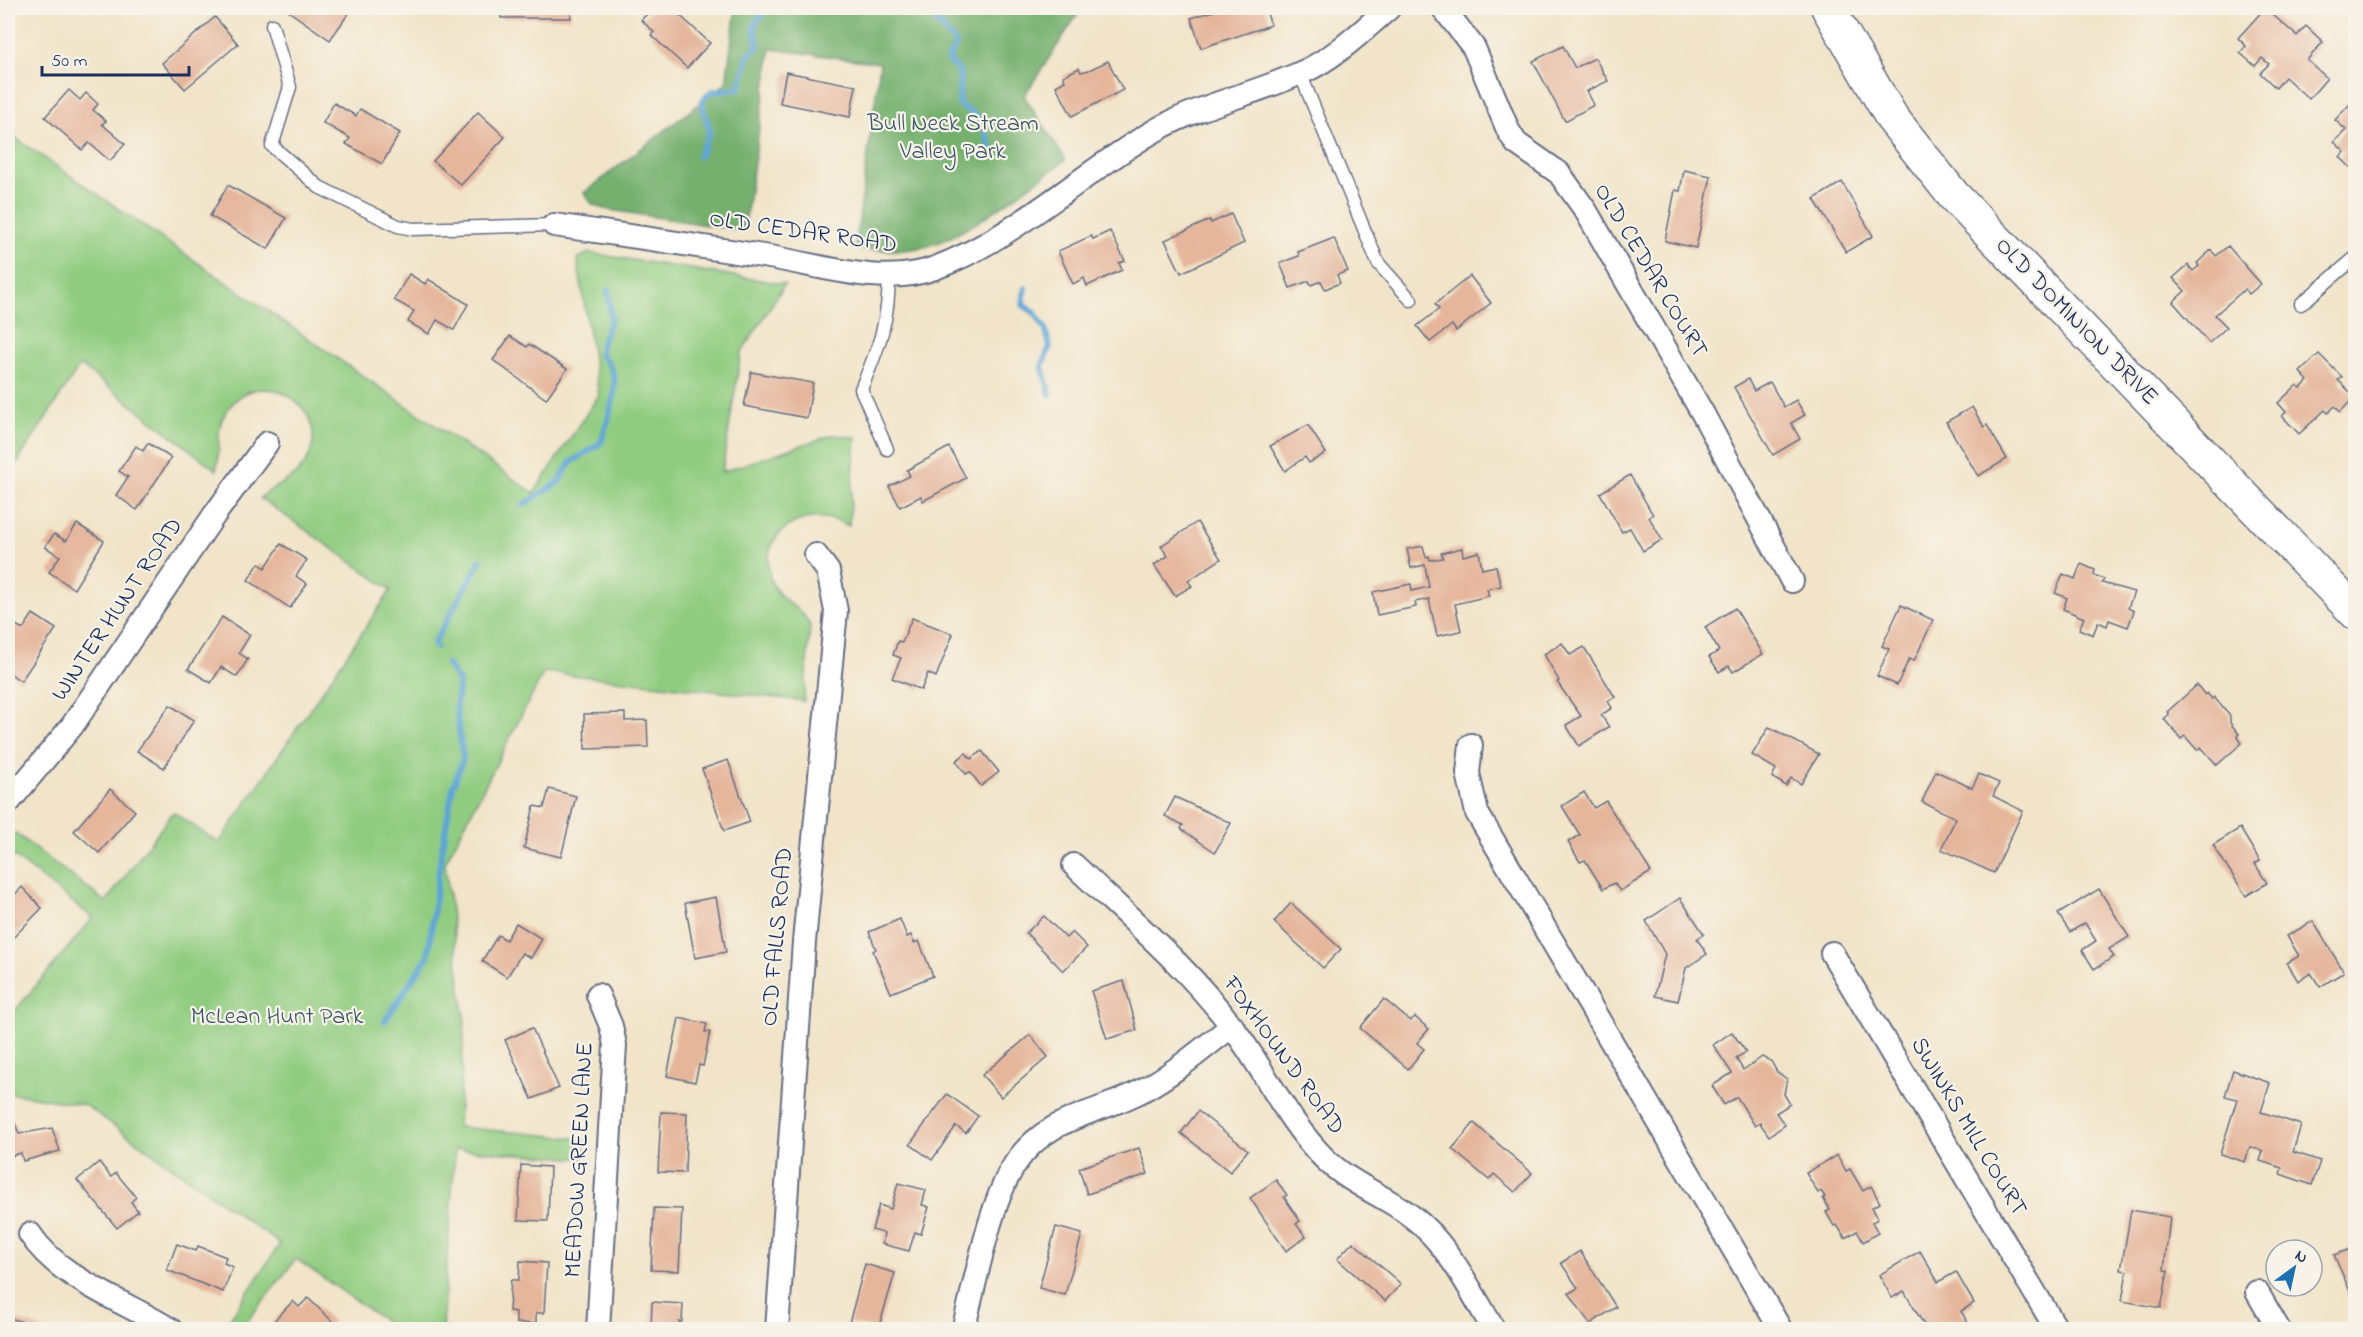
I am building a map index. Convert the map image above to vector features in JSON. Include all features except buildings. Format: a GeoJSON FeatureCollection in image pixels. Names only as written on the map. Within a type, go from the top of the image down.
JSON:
{"type":"FeatureCollection","features":[{"type":"Feature","properties":{"kind":"main road","name":"OLD DOMINION DRIVE"},"geometry":{"type":"LineString","coordinates":[[1828,8],[1892,118],[1953,195],[2355,613]]}},
{"type":"Feature","properties":{"kind":"street","name":"OLD CEDAR ROAD"},"geometry":{"type":"LineString","coordinates":[[554,225],[776,258],[837,270],[889,274],[919,273],[971,253],[1157,129],[1194,112],[1260,90],[1300,73],[1332,54],[1389,8]]}},
{"type":"Feature","properties":{"kind":"street","name":"OLD CEDAR COURT"},"geometry":{"type":"LineString","coordinates":[[1443,8],[1474,48],[1491,84],[1508,130],[1516,143],[1559,173],[1586,211],[1703,414],[1792,581]]}},
{"type":"Feature","properties":{"kind":"street","name":"WINTER HUNT ROAD"},"geometry":{"type":"LineString","coordinates":[[8,803],[72,726],[215,514],[267,442]]}},
{"type":"Feature","properties":{"kind":"street","name":"OLD FALLS ROAD"},"geometry":{"type":"LineString","coordinates":[[777,1329],[804,942],[836,611],[828,571],[816,555]]}},
{"type":"Feature","properties":{"kind":"street"},"geometry":{"type":"LineString","coordinates":[[1471,745],[1468,773],[1477,813],[1781,1329]]}},
{"type":"Feature","properties":{"kind":"street","name":"FOXHOUND ROAD"},"geometry":{"type":"LineString","coordinates":[[1074,865],[1181,968],[1232,1026],[1302,1134],[1338,1170],[1421,1224],[1438,1242],[1494,1329]]}},
{"type":"Feature","properties":{"kind":"street","name":"SWINKS MILL COURT"},"geometry":{"type":"LineString","coordinates":[[1832,953],[2057,1329]]}},
{"type":"Feature","properties":{"kind":"street","name":"MEADOW GREEN LANE"},"geometry":{"type":"LineString","coordinates":[[598,995],[611,1026],[615,1045],[598,1329]]}},
{"type":"Feature","properties":{"kind":"street"},"geometry":{"type":"LineString","coordinates":[[963,1329],[1002,1188],[1016,1164],[1029,1148],[1062,1122],[1144,1090],[1232,1026]]}},
{"type":"Feature","properties":{"kind":"street"},"geometry":{"type":"LineString","coordinates":[[30,1234],[42,1251],[58,1266],[171,1329]]}},
{"type":"Feature","properties":{"kind":"street"},"geometry":{"type":"LineString","coordinates":[[2257,1292],[2279,1329]]}},
{"type":"Feature","properties":{"kind":"lane","name":"OLD CEDAR ROAD"},"geometry":{"type":"LineString","coordinates":[[272,25],[290,87],[272,146],[319,187],[398,226],[413,229],[554,225]]}},
{"type":"Feature","properties":{"kind":"lane"},"geometry":{"type":"LineString","coordinates":[[1300,73],[1378,263],[1411,300]]}},
{"type":"Feature","properties":{"kind":"lane"},"geometry":{"type":"LineString","coordinates":[[2301,304],[2355,257]]}},
{"type":"Feature","properties":{"kind":"lane"},"geometry":{"type":"LineString","coordinates":[[887,449],[861,389],[881,340],[889,309],[889,274]]}},
{"type":"Feature","properties":{"kind":"green space","name":"Bull Neck Stream Valley Park"},"geometry":{"type":"Polygon","coordinates":[[[736,8],[1082,8],[1024,96],[1066,160],[978,222],[941,241],[907,250],[855,249],[880,63],[771,49],[744,231],[604,209],[592,204],[584,193],[726,83],[736,8]]]}},
{"type":"Feature","properties":{"kind":"green space","name":"McLean Hunt Park"},"geometry":{"type":"Polygon","coordinates":[[[8,133],[534,493],[599,395],[577,259],[589,253],[785,284],[741,353],[722,472],[832,435],[856,437],[849,526],[835,520],[806,519],[782,531],[773,542],[769,556],[772,583],[782,598],[801,612],[810,626],[804,701],[544,672],[445,863],[465,1022],[458,1127],[585,1139],[583,1159],[455,1149],[442,1329],[396,1329],[296,1259],[241,1329],[223,1329],[280,1244],[85,1105],[8,1093],[8,1019],[93,918],[8,852],[8,841],[15,833],[106,902],[173,812],[219,843],[391,590],[260,498],[300,470],[312,445],[312,426],[304,410],[291,398],[275,390],[258,389],[241,396],[226,412],[220,426],[216,470],[80,365],[8,477],[8,133]]]}},
{"type":"Feature","properties":{"kind":"waterway"},"geometry":{"type":"LineString","coordinates":[[699,156],[710,131],[701,102],[712,91],[739,89],[749,54],[758,47],[754,26],[766,8]]}},
{"type":"Feature","properties":{"kind":"waterway"},"geometry":{"type":"LineString","coordinates":[[929,8],[929,12],[956,44],[948,59],[960,73],[959,104],[981,119],[992,152]]}},
{"type":"Feature","properties":{"kind":"waterway"},"geometry":{"type":"LineString","coordinates":[[1025,288],[1023,305],[1035,313],[1045,328],[1050,346],[1042,366],[1050,394]]}},
{"type":"Feature","properties":{"kind":"waterway"},"geometry":{"type":"LineString","coordinates":[[523,505],[558,483],[570,463],[601,443],[614,396],[613,373],[608,363],[600,355],[601,345],[611,319],[608,290]]}},
{"type":"Feature","properties":{"kind":"waterway"},"geometry":{"type":"LineString","coordinates":[[436,647],[434,643],[481,560]]}},
{"type":"Feature","properties":{"kind":"waterway"},"geometry":{"type":"LineString","coordinates":[[385,1021],[428,956],[441,854],[453,787],[463,759],[456,707],[459,682],[447,664]]}}]}
